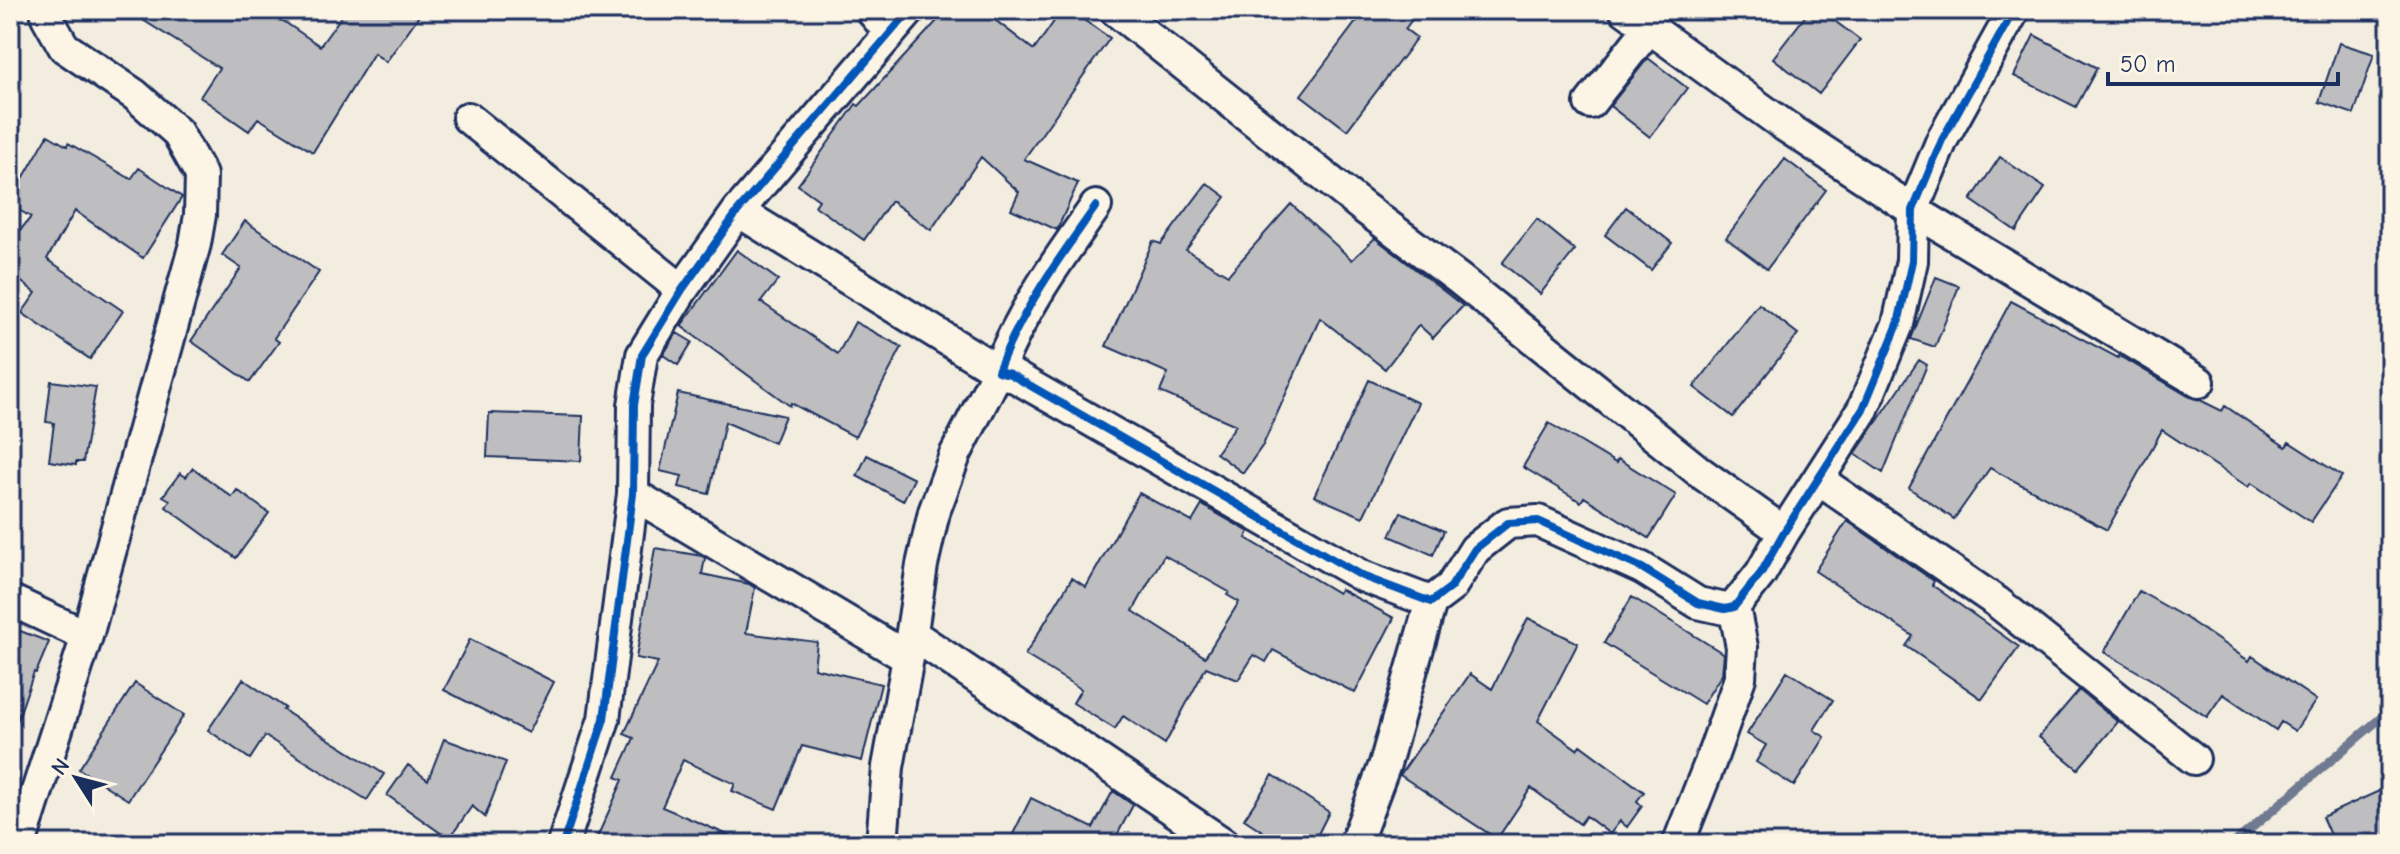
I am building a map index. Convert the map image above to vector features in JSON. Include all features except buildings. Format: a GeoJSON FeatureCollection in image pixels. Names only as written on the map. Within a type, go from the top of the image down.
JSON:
{"type":"FeatureCollection","features":[{"type":"Feature","properties":{"kind":"street"},"geometry":{"type":"LineString","coordinates":[[20,844],[87,636],[195,244],[200,215],[201,175],[177,132],[135,95],[64,47],[53,31],[47,17],[48,10]]}},
{"type":"Feature","properties":{"kind":"street"},"geometry":{"type":"LineString","coordinates":[[563,844],[604,719],[633,494],[634,405],[642,355],[682,290],[738,211],[880,21],[910,10]]}},
{"type":"Feature","properties":{"kind":"street"},"geometry":{"type":"LineString","coordinates":[[1115,10],[1701,473],[1784,532]]}},
{"type":"Feature","properties":{"kind":"street"},"geometry":{"type":"LineString","coordinates":[[1355,844],[1385,764],[1431,602],[1451,587],[1475,549],[1508,523],[1538,521],[1642,568],[1698,603],[1725,609],[1734,607],[1761,573],[1863,409],[1898,324],[1912,261],[1913,210],[1942,140],[2014,10]]}},
{"type":"Feature","properties":{"kind":"street"},"geometry":{"type":"LineString","coordinates":[[1590,103],[1637,19],[1785,126],[1913,210],[2199,382]]}},
{"type":"Feature","properties":{"kind":"street"},"geometry":{"type":"LineString","coordinates":[[468,118],[682,290]]}},
{"type":"Feature","properties":{"kind":"street"},"geometry":{"type":"LineString","coordinates":[[882,844],[888,767],[922,565],[934,512],[955,455],[998,371],[1010,338],[1096,206]]}},
{"type":"Feature","properties":{"kind":"street"},"geometry":{"type":"LineString","coordinates":[[738,211],[998,371],[1010,374],[1362,576],[1431,602]]}},
{"type":"Feature","properties":{"kind":"street"},"geometry":{"type":"LineString","coordinates":[[1819,480],[1997,602],[2194,759]]}},
{"type":"Feature","properties":{"kind":"street"},"geometry":{"type":"LineString","coordinates":[[633,494],[910,646],[1224,844]]}},
{"type":"Feature","properties":{"kind":"street"},"geometry":{"type":"LineString","coordinates":[[10,600],[87,636]]}},
{"type":"Feature","properties":{"kind":"street"},"geometry":{"type":"LineString","coordinates":[[1678,844],[1740,678],[1742,647],[1734,607]]}},
{"type":"Feature","properties":{"kind":"waterway"},"geometry":{"type":"LineString","coordinates":[[2233,844],[2390,710]]}},
{"type":"Feature","properties":{"kind":"cycle path"},"geometry":{"type":"LineString","coordinates":[[563,844],[604,719],[633,494],[634,405],[642,355],[682,290],[738,211],[910,10]]}},
{"type":"Feature","properties":{"kind":"cycle path"},"geometry":{"type":"LineString","coordinates":[[1096,206],[1029,306],[998,371],[1010,374],[1362,576],[1431,602],[1451,587],[1475,549],[1508,523],[1538,521],[1642,568],[1698,603],[1725,609],[1734,607],[1761,573],[1863,409],[1898,324],[1912,261],[1913,210],[1942,140],[2014,10]]}}]}
